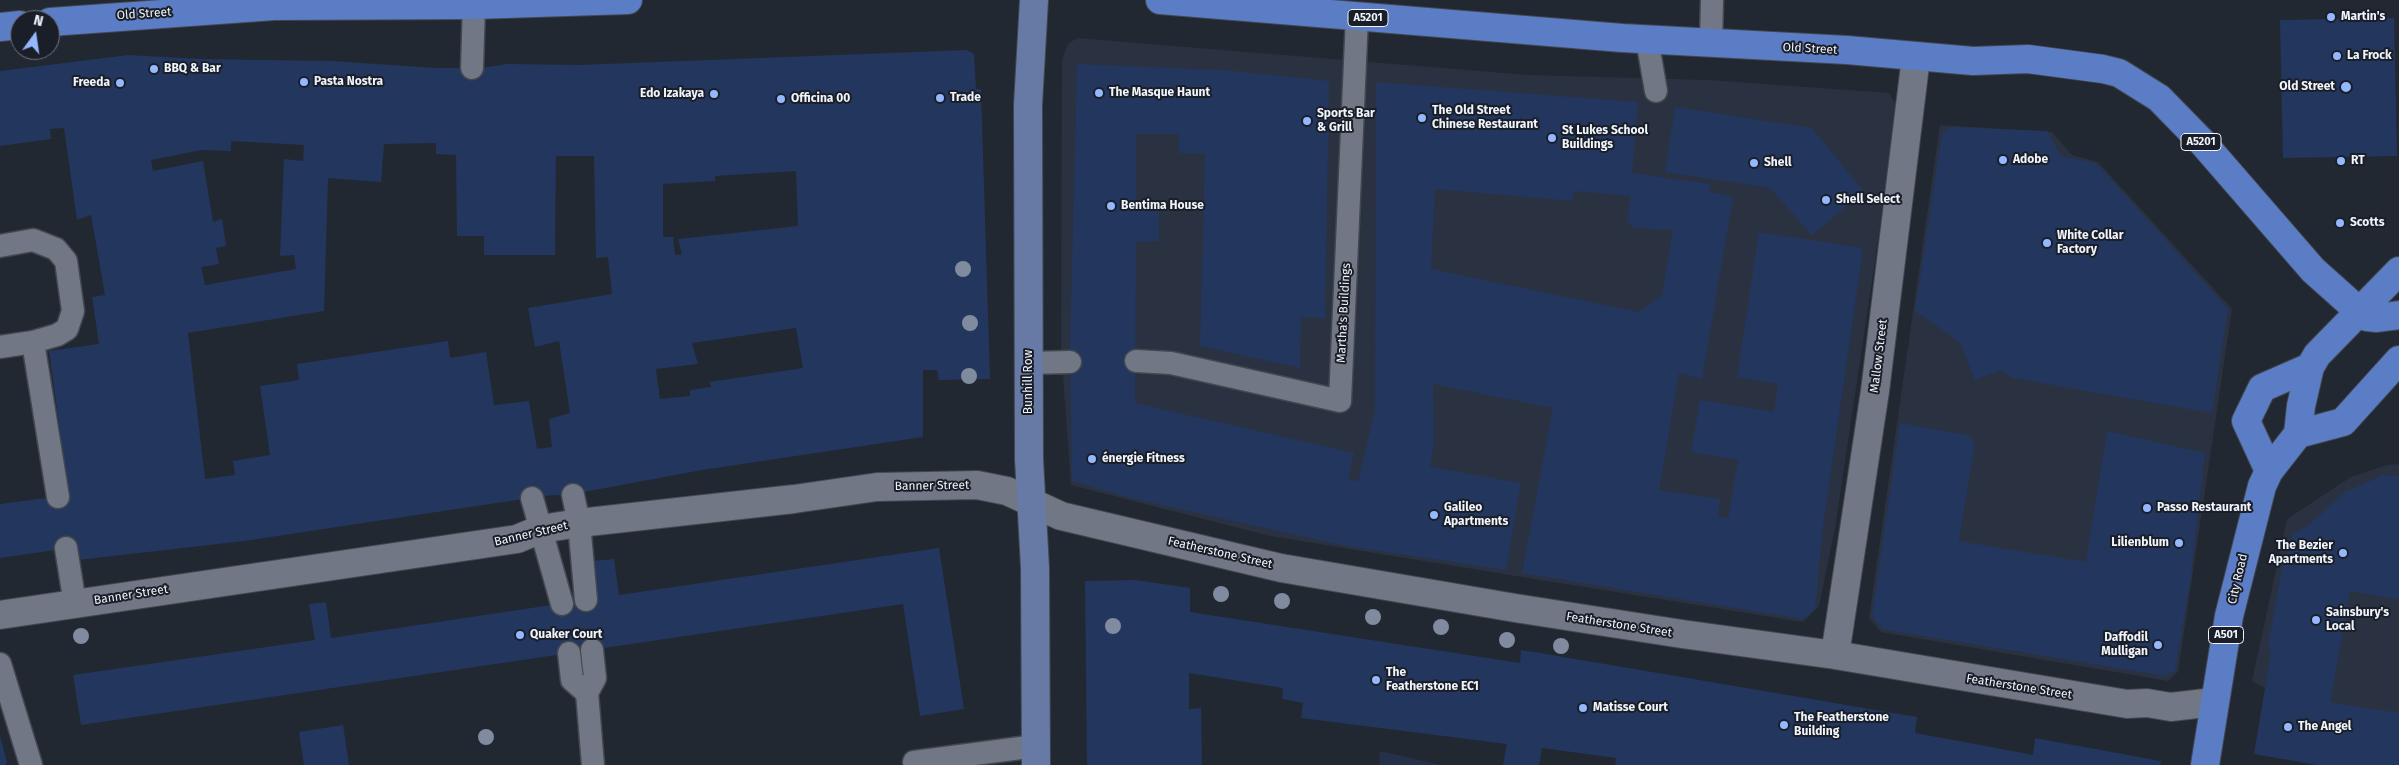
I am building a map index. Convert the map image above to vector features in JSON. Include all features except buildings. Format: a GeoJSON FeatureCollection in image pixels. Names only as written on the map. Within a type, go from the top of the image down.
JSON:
{"type":"FeatureCollection","features":[{"type":"Feature","properties":{"kind":"main road","name":"Old Street"},"geometry":{"type":"LineString","coordinates":[[60,21],[274,6],[474,5],[628,0]]}},
{"type":"Feature","properties":{"kind":"main road","name":"Bunhill Row"},"geometry":{"type":"LineString","coordinates":[[1034,0],[1028,105],[1030,503],[1035,568],[1036,755]]}},
{"type":"Feature","properties":{"kind":"main road","name":"Old Street"},"geometry":{"type":"LineString","coordinates":[[1160,0],[1647,39],[1973,61],[2028,59],[2071,63],[2119,73],[2159,98],[2202,142],[2313,270],[2360,312]]}},
{"type":"Feature","properties":{"kind":"main road"},"geometry":{"type":"LineString","coordinates":[[2399,271],[2317,355],[2310,366],[2301,406],[2298,434],[2343,422],[2399,360]]}},
{"type":"Feature","properties":{"kind":"main road","name":"A5201"},"geometry":{"type":"LineString","coordinates":[[2360,312],[2367,317],[2377,318],[2399,315]]}},
{"type":"Feature","properties":{"kind":"main road"},"geometry":{"type":"LineString","coordinates":[[2269,471],[2246,421],[2262,388],[2310,366]]}},
{"type":"Feature","properties":{"kind":"main road","name":"City Road"},"geometry":{"type":"LineString","coordinates":[[2205,765],[2214,702],[2240,568],[2262,486],[2269,471],[2298,434]]}},
{"type":"Feature","properties":{"kind":"street","name":"Mallow Street"},"geometry":{"type":"LineString","coordinates":[[1835,655],[1875,391],[1916,57]]}},
{"type":"Feature","properties":{"kind":"street","name":"Banner Street"},"geometry":{"type":"LineString","coordinates":[[0,615],[517,539],[541,530],[579,523],[794,499],[877,487],[992,486],[1007,490],[1030,503]]}},
{"type":"Feature","properties":{"kind":"street","name":"Featherstone Street"},"geometry":{"type":"LineString","coordinates":[[1030,503],[1061,516],[1282,568],[1569,617],[1835,655],[2127,704],[2147,703],[2171,707],[2214,702]]}},
{"type":"Feature","properties":{"kind":"lane"},"geometry":{"type":"LineString","coordinates":[[1711,43],[1712,0]]}},
{"type":"Feature","properties":{"kind":"lane"},"geometry":{"type":"LineString","coordinates":[[472,68],[474,5]]}},
{"type":"Feature","properties":{"kind":"lane","name":"Martha's Buildings"},"geometry":{"type":"LineString","coordinates":[[1136,361],[1171,363],[1340,401],[1357,17]]}},
{"type":"Feature","properties":{"kind":"lane"},"geometry":{"type":"LineString","coordinates":[[1647,39],[1656,91]]}},
{"type":"Feature","properties":{"kind":"lane"},"geometry":{"type":"LineString","coordinates":[[0,246],[33,240],[56,249],[66,261],[73,311],[67,329],[57,335],[32,342],[0,347]]}},
{"type":"Feature","properties":{"kind":"lane"},"geometry":{"type":"LineString","coordinates":[[32,342],[58,497]]}},
{"type":"Feature","properties":{"kind":"lane"},"geometry":{"type":"LineString","coordinates":[[1030,363],[1070,362]]}},
{"type":"Feature","properties":{"kind":"lane"},"geometry":{"type":"LineString","coordinates":[[573,495],[579,523],[586,600]]}},
{"type":"Feature","properties":{"kind":"lane"},"geometry":{"type":"LineString","coordinates":[[532,498],[562,604]]}},
{"type":"Feature","properties":{"kind":"lane"},"geometry":{"type":"LineString","coordinates":[[66,548],[76,604]]}},
{"type":"Feature","properties":{"kind":"lane"},"geometry":{"type":"LineString","coordinates":[[592,650],[595,678],[587,693],[594,765]]}},
{"type":"Feature","properties":{"kind":"lane"},"geometry":{"type":"LineString","coordinates":[[569,653],[572,680],[587,693]]}},
{"type":"Feature","properties":{"kind":"lane"},"geometry":{"type":"LineString","coordinates":[[0,664],[31,765]]}},
{"type":"Feature","properties":{"kind":"lane"},"geometry":{"type":"LineString","coordinates":[[914,762],[1036,755]]}},
{"type":"Feature","properties":{"kind":"shaded area"},"geometry":{"type":"Polygon","coordinates":[[[1077,38],[1527,75],[1708,80],[1889,93],[1897,106],[1886,187],[1835,528],[1819,606],[1803,622],[1510,575],[1270,536],[1071,485],[1061,347],[1062,60],[1068,44],[1077,38]]]}},
{"type":"Feature","properties":{"kind":"shaded area"},"geometry":{"type":"Polygon","coordinates":[[[1940,125],[2052,132],[2072,155],[2098,162],[2232,309],[2178,672],[2168,681],[1881,632],[1869,618],[1940,125]]]}},
{"type":"Feature","properties":{"kind":"shaded area"},"geometry":{"type":"Polygon","coordinates":[[[2399,464],[2399,765],[2312,764],[2322,701],[2265,688],[2252,681],[2287,519],[2351,477],[2387,465],[2399,464]]]}},
{"type":"Feature","properties":{"kind":"shaded area"},"geometry":{"type":"Polygon","coordinates":[[[1380,751],[1441,765],[1379,765],[1380,751]]]}},
{"type":"Feature","properties":{"kind":"place","name":"Martin's"},"geometry":{"type":"Point","coordinates":[2331,17]}},
{"type":"Feature","properties":{"kind":"place","name":"La Frock"},"geometry":{"type":"Point","coordinates":[2337,56]}},
{"type":"Feature","properties":{"kind":"place","name":"BBQ & Bar"},"geometry":{"type":"Point","coordinates":[154,69]}},
{"type":"Feature","properties":{"kind":"place","name":"Pasta Nostra"},"geometry":{"type":"Point","coordinates":[304,82]}},
{"type":"Feature","properties":{"kind":"place","name":"Freeda"},"geometry":{"type":"Point","coordinates":[120,83]}},
{"type":"Feature","properties":{"kind":"place","name":"Old Street"},"geometry":{"type":"Point","coordinates":[2346,87]}},
{"type":"Feature","properties":{"kind":"place","name":"The Masque Haunt"},"geometry":{"type":"Point","coordinates":[1099,93]}},
{"type":"Feature","properties":{"kind":"place","name":"Edo Izakaya"},"geometry":{"type":"Point","coordinates":[714,94]}},
{"type":"Feature","properties":{"kind":"place","name":"Trade"},"geometry":{"type":"Point","coordinates":[940,98]}},
{"type":"Feature","properties":{"kind":"place","name":"Officina 00"},"geometry":{"type":"Point","coordinates":[781,99]}},
{"type":"Feature","properties":{"kind":"place","name":"The Old Street Chinese Restaurant"},"geometry":{"type":"Point","coordinates":[1422,118]}},
{"type":"Feature","properties":{"kind":"place","name":"Sports Bar & Grill"},"geometry":{"type":"Point","coordinates":[1307,121]}},
{"type":"Feature","properties":{"kind":"place","name":"St Lukes School Buildings"},"geometry":{"type":"Point","coordinates":[1552,138]}},
{"type":"Feature","properties":{"kind":"place","name":"Adobe"},"geometry":{"type":"Point","coordinates":[2003,160]}},
{"type":"Feature","properties":{"kind":"place","name":"RT"},"geometry":{"type":"Point","coordinates":[2341,161]}},
{"type":"Feature","properties":{"kind":"place","name":"Shell"},"geometry":{"type":"Point","coordinates":[1754,163]}},
{"type":"Feature","properties":{"kind":"place","name":"Shell Select"},"geometry":{"type":"Point","coordinates":[1826,200]}},
{"type":"Feature","properties":{"kind":"place","name":"Bentima House"},"geometry":{"type":"Point","coordinates":[1111,206]}},
{"type":"Feature","properties":{"kind":"place","name":"Scotts"},"geometry":{"type":"Point","coordinates":[2340,223]}},
{"type":"Feature","properties":{"kind":"place","name":"White Collar Factory"},"geometry":{"type":"Point","coordinates":[2047,243]}},
{"type":"Feature","properties":{"kind":"place","name":"énergie Fitness"},"geometry":{"type":"Point","coordinates":[1092,459]}},
{"type":"Feature","properties":{"kind":"place","name":"Passo Restaurant"},"geometry":{"type":"Point","coordinates":[2147,508]}},
{"type":"Feature","properties":{"kind":"place","name":"Galileo Apartments"},"geometry":{"type":"Point","coordinates":[1434,515]}},
{"type":"Feature","properties":{"kind":"place","name":"Lilienblum"},"geometry":{"type":"Point","coordinates":[2179,543]}},
{"type":"Feature","properties":{"kind":"place","name":"The Bezier Apartments"},"geometry":{"type":"Point","coordinates":[2343,553]}},
{"type":"Feature","properties":{"kind":"place","name":"Sainsbury's Local"},"geometry":{"type":"Point","coordinates":[2316,620]}},
{"type":"Feature","properties":{"kind":"place","name":"Quaker Court"},"geometry":{"type":"Point","coordinates":[520,635]}},
{"type":"Feature","properties":{"kind":"place","name":"Daffodil Mulligan"},"geometry":{"type":"Point","coordinates":[2158,645]}},
{"type":"Feature","properties":{"kind":"place","name":"The Featherstone EC1"},"geometry":{"type":"Point","coordinates":[1376,680]}},
{"type":"Feature","properties":{"kind":"place","name":"Matisse Court"},"geometry":{"type":"Point","coordinates":[1583,708]}},
{"type":"Feature","properties":{"kind":"place","name":"The Featherstone Building"},"geometry":{"type":"Point","coordinates":[1784,725]}},
{"type":"Feature","properties":{"kind":"place","name":"The Angel"},"geometry":{"type":"Point","coordinates":[2288,727]}}]}
